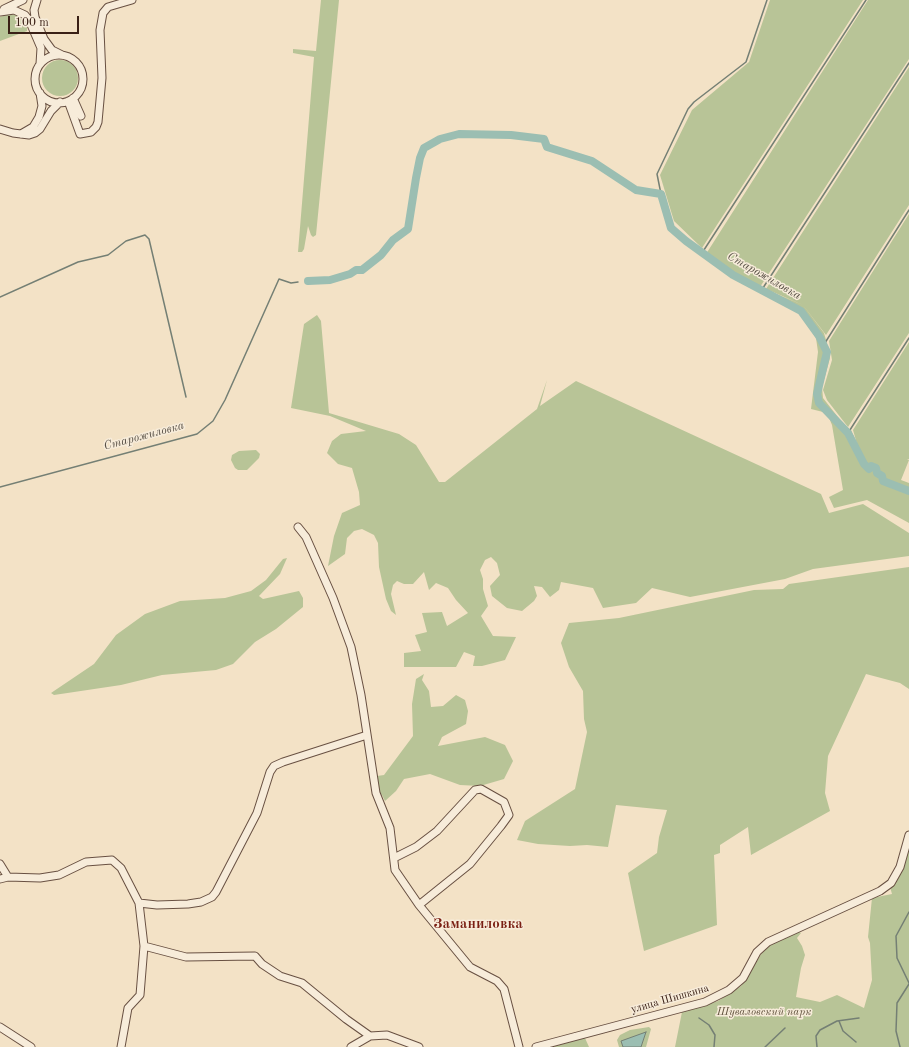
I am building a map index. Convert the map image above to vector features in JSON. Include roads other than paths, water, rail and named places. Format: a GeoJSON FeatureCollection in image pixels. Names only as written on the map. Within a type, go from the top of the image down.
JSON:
{"type":"FeatureCollection","features":[{"type":"Feature","properties":{"kind":"street"},"geometry":{"type":"LineString","coordinates":[[0,11],[23,0]]}},
{"type":"Feature","properties":{"kind":"street"},"geometry":{"type":"LineString","coordinates":[[37,0],[34,10],[35,17],[44,39],[52,50],[74,60],[82,70],[83,82],[81,89],[70,99],[60,102],[51,101],[40,93]]}},
{"type":"Feature","properties":{"kind":"street"},"geometry":{"type":"LineString","coordinates":[[70,99],[80,134],[90,132],[96,127],[98,122],[102,78],[100,30],[103,13],[108,7],[132,0]]}},
{"type":"Feature","properties":{"kind":"street"},"geometry":{"type":"LineString","coordinates":[[0,11],[14,10],[26,16],[41,48],[40,64],[36,79],[42,106],[39,118],[33,127],[21,134]]}},
{"type":"Feature","properties":{"kind":"street"},"geometry":{"type":"LineString","coordinates":[[40,64],[50,57],[62,55]]}},
{"type":"Feature","properties":{"kind":"street"},"geometry":{"type":"LineString","coordinates":[[70,99],[80,116]]}},
{"type":"Feature","properties":{"kind":"street"},"geometry":{"type":"LineString","coordinates":[[0,129],[29,135],[36,133],[51,110],[60,102]]}},
{"type":"Feature","properties":{"kind":"street"},"geometry":{"type":"LineString","coordinates":[[298,528],[306,538],[324,578],[351,647],[361,695],[376,793],[390,828],[394,870],[419,905],[470,967],[497,981],[504,989],[519,1047]]}},
{"type":"Feature","properties":{"kind":"street"},"geometry":{"type":"LineString","coordinates":[[139,903],[157,905],[188,904],[212,897],[257,813],[270,772],[274,766],[367,736]]}},
{"type":"Feature","properties":{"kind":"street"},"geometry":{"type":"LineString","coordinates":[[394,858],[416,847],[437,831],[475,790],[481,789],[504,802],[509,815],[470,864],[419,905]]}},
{"type":"Feature","properties":{"kind":"street","name":"улица Шишкина"},"geometry":{"type":"LineString","coordinates":[[536,1047],[705,1002],[729,990],[743,978],[757,952],[768,942],[880,891],[891,883],[900,867],[909,835]]}},
{"type":"Feature","properties":{"kind":"street"},"geometry":{"type":"LineString","coordinates":[[0,880],[8,877],[47,877],[59,875],[86,862],[112,860],[121,868],[139,903],[144,946],[140,995],[128,1008],[121,1047]]}},
{"type":"Feature","properties":{"kind":"street"},"geometry":{"type":"LineString","coordinates":[[0,864],[8,877]]}},
{"type":"Feature","properties":{"kind":"street"},"geometry":{"type":"LineString","coordinates":[[144,946],[186,957],[253,956],[280,976],[302,983],[346,1020],[370,1036]]}},
{"type":"Feature","properties":{"kind":"street"},"geometry":{"type":"LineString","coordinates":[[0,1027],[31,1047]]}},
{"type":"Feature","properties":{"kind":"street"},"geometry":{"type":"LineString","coordinates":[[351,1047],[370,1036],[387,1035],[419,1047]]}},
{"type":"Feature","properties":{"kind":"water"},"geometry":{"type":"Polygon","coordinates":[[[646,1032],[641,1047],[623,1047],[621,1041],[646,1032]]]}},
{"type":"Feature","properties":{"kind":"waterway"},"geometry":{"type":"LineString","coordinates":[[661,194],[657,174],[688,109],[694,102],[746,62],[767,0]]}},
{"type":"Feature","properties":{"kind":"waterway"},"geometry":{"type":"LineString","coordinates":[[702,253],[866,0]]}},
{"type":"Feature","properties":{"kind":"waterway"},"geometry":{"type":"LineString","coordinates":[[761,291],[909,63]]}},
{"type":"Feature","properties":{"kind":"waterway","name":"Старожиловка"},"geometry":{"type":"LineString","coordinates":[[308,281],[330,280],[350,274],[356,270],[362,270],[381,255],[393,240],[408,229],[416,178],[420,158],[424,148],[440,139],[459,134],[511,135],[544,139],[547,147],[592,161],[636,190],[661,194],[671,228],[686,241],[733,275],[801,311],[819,336],[827,352],[817,394],[819,403],[848,433],[864,464],[869,469],[871,466],[876,468],[877,473],[882,476],[883,481],[909,491]]}},
{"type":"Feature","properties":{"kind":"waterway"},"geometry":{"type":"LineString","coordinates":[[823,346],[909,210]]}},
{"type":"Feature","properties":{"kind":"waterway","name":"Старожиловка"},"geometry":{"type":"LineString","coordinates":[[0,297],[78,262],[108,255],[126,241],[145,235],[149,239],[186,397]]}},
{"type":"Feature","properties":{"kind":"waterway","name":"Старожиловка"},"geometry":{"type":"LineString","coordinates":[[0,487],[197,434],[213,421],[225,400],[279,279],[291,283],[298,282]]}},
{"type":"Feature","properties":{"kind":"waterway"},"geometry":{"type":"LineString","coordinates":[[848,433],[909,338]]}},
{"type":"Feature","properties":{"kind":"waterway"},"geometry":{"type":"LineString","coordinates":[[909,912],[896,936],[897,958],[909,983]]}},
{"type":"Feature","properties":{"kind":"waterway"},"geometry":{"type":"LineString","coordinates":[[900,1047],[896,1031],[897,1003],[909,984]]}},
{"type":"Feature","properties":{"kind":"waterway"},"geometry":{"type":"LineString","coordinates":[[699,1018],[709,1025],[715,1035],[714,1047]]}},
{"type":"Feature","properties":{"kind":"waterway"},"geometry":{"type":"LineString","coordinates":[[817,1047],[816,1036],[820,1030],[837,1021],[859,1018]]}},
{"type":"Feature","properties":{"kind":"waterway"},"geometry":{"type":"LineString","coordinates":[[839,1021],[843,1031],[856,1042]]}},
{"type":"Feature","properties":{"kind":"waterway"},"geometry":{"type":"LineString","coordinates":[[765,1047],[785,1028]]}},
{"type":"Feature","properties":{"kind":"district","name":"Заманиловка"},"geometry":{"type":"Point","coordinates":[478,924]}},
{"type":"Feature","properties":{"kind":"park label","name":"Шуваловский парк"},"geometry":{"type":"Point","coordinates":[764,1012]}}]}
